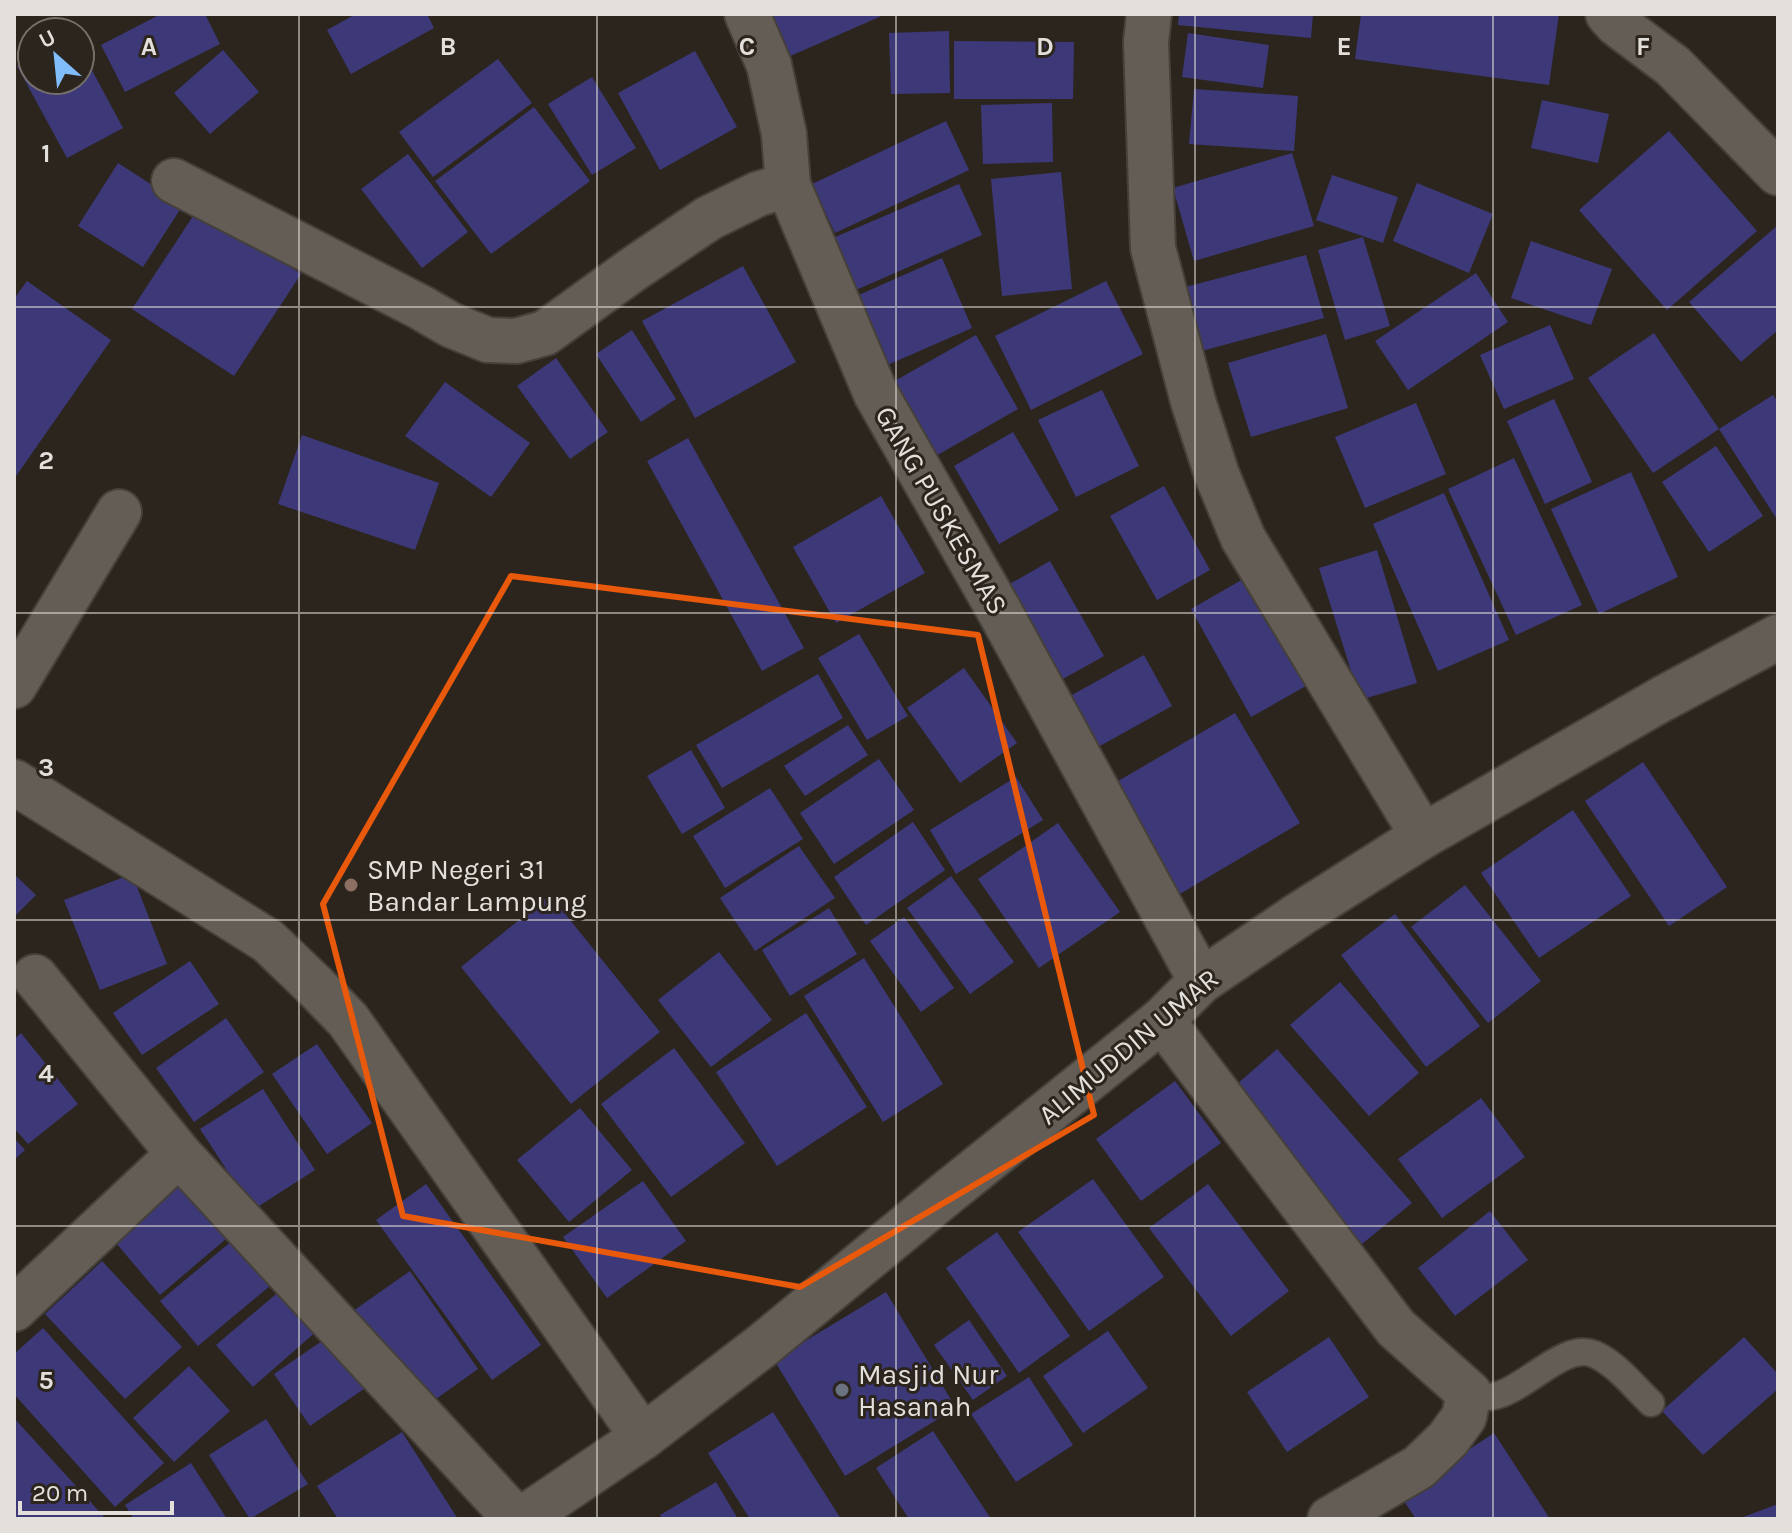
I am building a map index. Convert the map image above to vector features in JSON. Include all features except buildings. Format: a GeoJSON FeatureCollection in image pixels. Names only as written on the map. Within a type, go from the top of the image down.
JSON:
{"type":"FeatureCollection","features":[{"type":"Feature","properties":{"kind":"street","name":"GANG PUSKESMAS"},"geometry":{"type":"LineString","coordinates":[[747,14],[769,65],[784,134],[788,185],[876,394],[1001,614],[1201,981]]}},
{"type":"Feature","properties":{"kind":"street"},"geometry":{"type":"LineString","coordinates":[[1149,14],[1146,42],[1153,248],[1193,401],[1217,475],[1243,538],[1423,836]]}},
{"type":"Feature","properties":{"kind":"street"},"geometry":{"type":"LineString","coordinates":[[1608,14],[1673,66],[1778,173]]}},
{"type":"Feature","properties":{"kind":"street"},"geometry":{"type":"LineString","coordinates":[[174,181],[451,325],[488,340],[516,341],[545,333],[709,218],[758,194],[788,185]]}},
{"type":"Feature","properties":{"kind":"street"},"geometry":{"type":"LineString","coordinates":[[14,686],[119,512]]}},
{"type":"Feature","properties":{"kind":"street","name":"ALIMUDDIN UMAR"},"geometry":{"type":"LineString","coordinates":[[519,1519],[643,1437],[763,1345],[1162,1020],[1201,981],[1423,836],[1662,699],[1778,637]]}},
{"type":"Feature","properties":{"kind":"street"},"geometry":{"type":"LineString","coordinates":[[14,782],[268,941],[348,1020],[643,1437]]}},
{"type":"Feature","properties":{"kind":"street"},"geometry":{"type":"LineString","coordinates":[[35,977],[179,1154],[519,1519]]}},
{"type":"Feature","properties":{"kind":"street"},"geometry":{"type":"LineString","coordinates":[[1162,1020],[1396,1328],[1469,1393],[1464,1417],[1391,1504],[1330,1519]]}},
{"type":"Feature","properties":{"kind":"street"},"geometry":{"type":"LineString","coordinates":[[14,1309],[179,1154]]}},
{"type":"Feature","properties":{"kind":"lane"},"geometry":{"type":"LineString","coordinates":[[1469,1393],[1484,1397],[1499,1394],[1555,1362],[1586,1352],[1608,1362],[1651,1403]]}},
{"type":"Feature","properties":{"kind":"highlighted area"},"geometry":{"type":"Polygon","coordinates":[[[511,576],[978,635],[1094,1115],[800,1287],[403,1216],[323,904],[511,576]]]}},
{"type":"Feature","properties":{"kind":"place","name":"SMP Negeri 31 Bandar Lampung"},"geometry":{"type":"Point","coordinates":[351,885]}},
{"type":"Feature","properties":{"kind":"place","name":"Masjid Nur Hasanah"},"geometry":{"type":"Point","coordinates":[842,1390]}}]}
